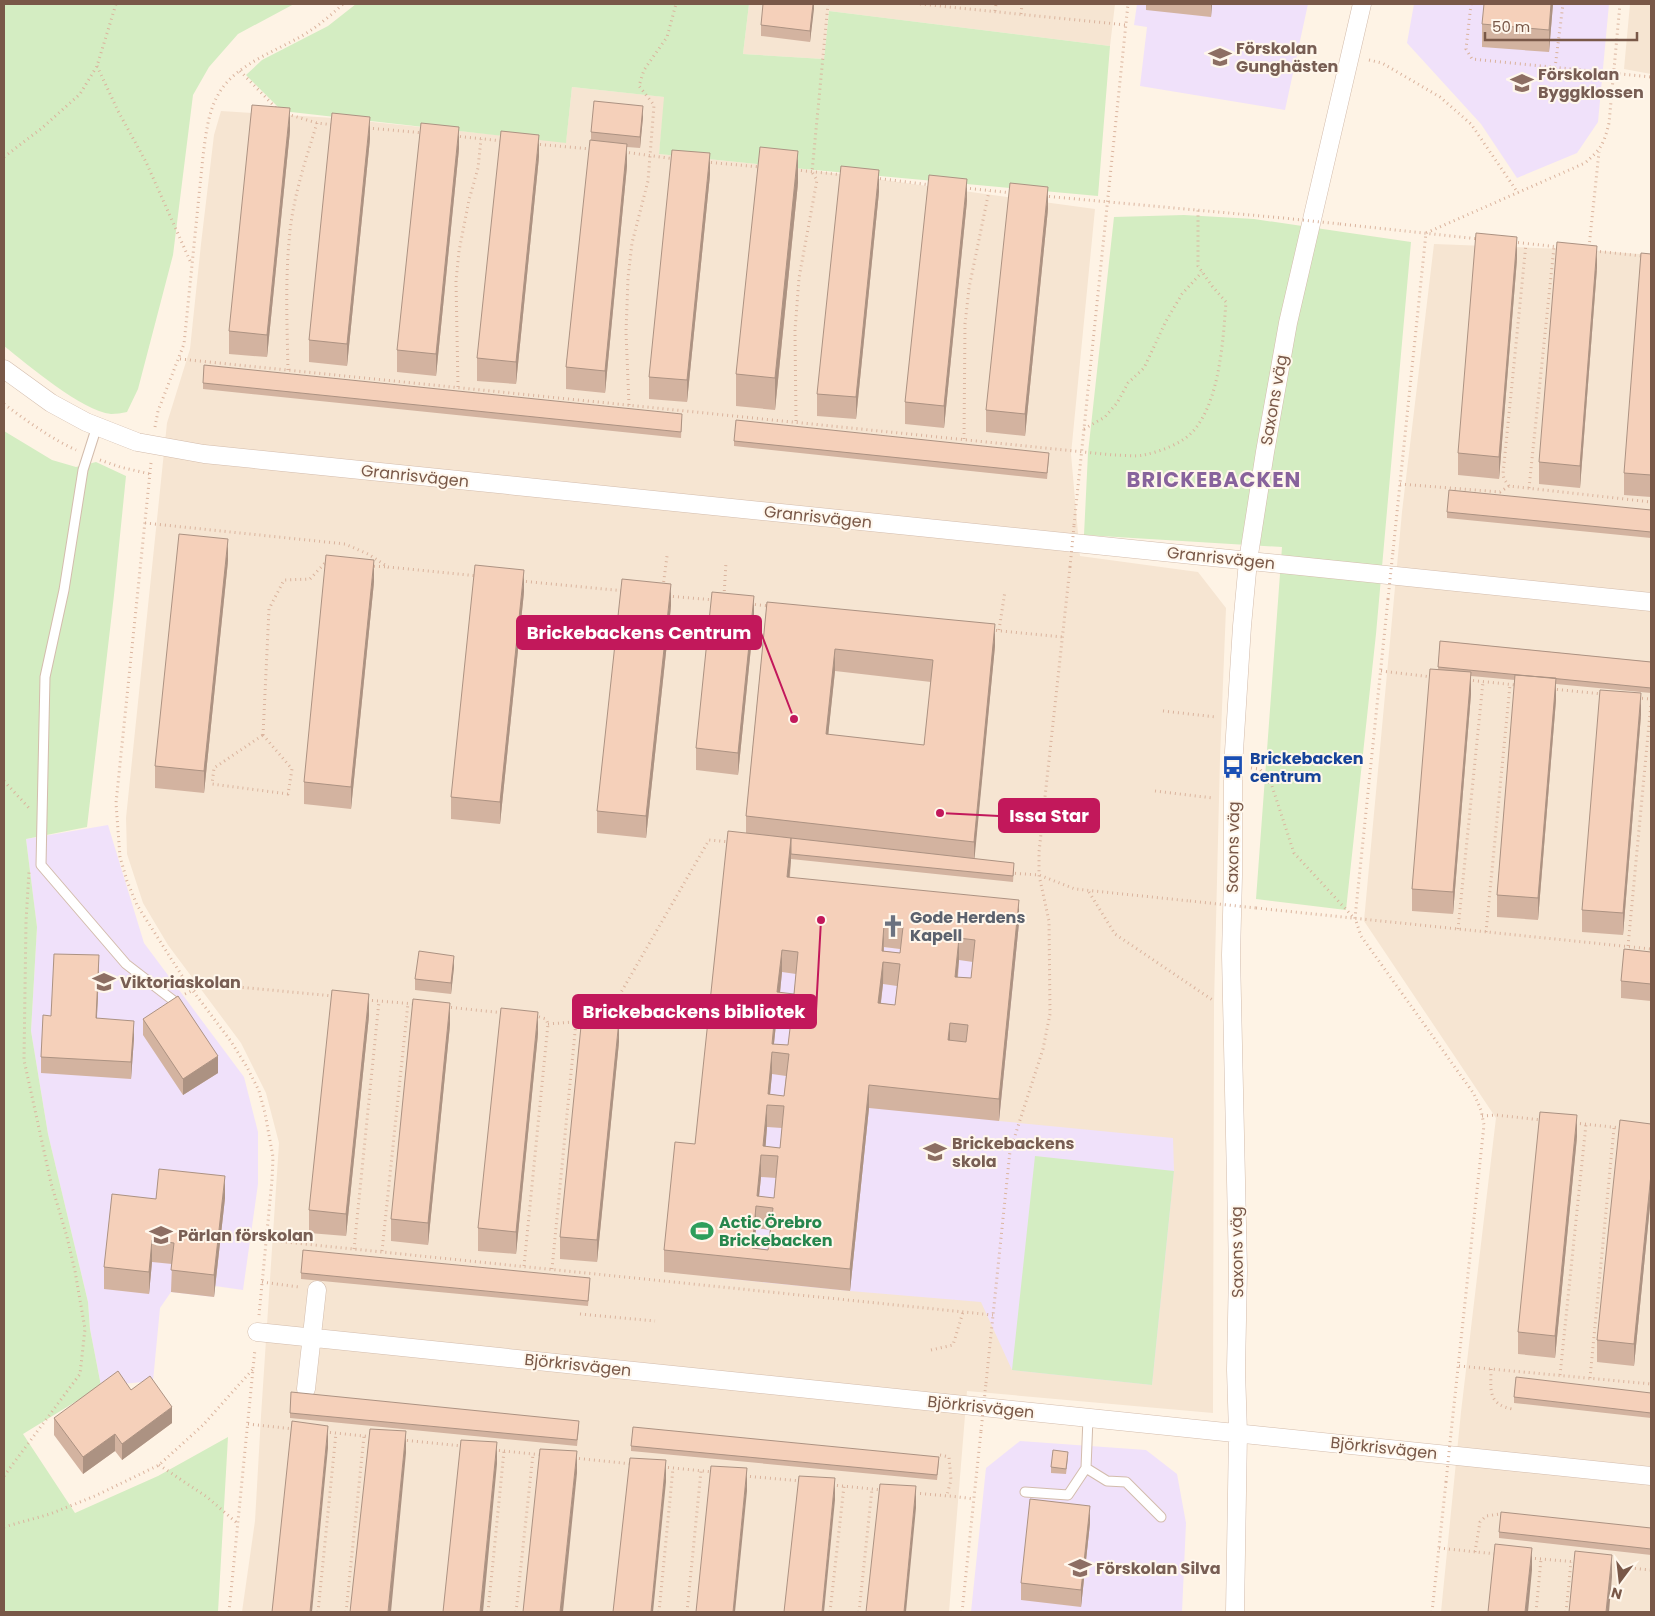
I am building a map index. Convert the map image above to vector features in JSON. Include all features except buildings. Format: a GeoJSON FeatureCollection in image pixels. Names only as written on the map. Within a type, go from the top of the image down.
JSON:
{"type":"FeatureCollection","features":[{"type":"Feature","properties":{"kind":"street","name":"Saxons väg"},"geometry":{"type":"LineString","coordinates":[[1235,1612],[1238,1260],[1231,955],[1233,767],[1242,626],[1248,561],[1288,323],[1362,4]]}},
{"type":"Feature","properties":{"kind":"street","name":"Granrisvägen"},"geometry":{"type":"LineString","coordinates":[[4,369],[51,403],[97,426],[153,446],[204,454],[1651,602]]}},
{"type":"Feature","properties":{"kind":"street"},"geometry":{"type":"LineString","coordinates":[[306,1389],[317,1290]]}},
{"type":"Feature","properties":{"kind":"street","name":"Björkrisvägen"},"geometry":{"type":"LineString","coordinates":[[257,1332],[1651,1476]]}},
{"type":"Feature","properties":{"kind":"lane"},"geometry":{"type":"LineString","coordinates":[[97,426],[83,470],[64,590],[45,676],[41,865],[126,964],[174,1001]]}},
{"type":"Feature","properties":{"kind":"lane"},"geometry":{"type":"LineString","coordinates":[[1025,1492],[1068,1495],[1086,1468],[1088,1418]]}},
{"type":"Feature","properties":{"kind":"lane"},"geometry":{"type":"LineString","coordinates":[[1086,1468],[1107,1481],[1126,1482],[1161,1517]]}},
{"type":"Feature","properties":{"kind":"path"},"geometry":{"type":"LineString","coordinates":[[4,157],[42,128],[80,94],[96,66],[116,4]]}},
{"type":"Feature","properties":{"kind":"path"},"geometry":{"type":"LineString","coordinates":[[229,1612],[272,1180],[272,1157],[265,1113],[259,1091],[247,1067],[230,1040],[192,989],[137,905],[127,882],[119,848],[116,803],[153,446],[158,411],[180,359],[184,344],[203,156],[211,112],[221,89],[240,70],[302,36],[343,4]]}},
{"type":"Feature","properties":{"kind":"path"},"geometry":{"type":"LineString","coordinates":[[629,405],[627,292],[632,243],[648,181],[654,105],[639,86],[644,70],[667,37],[676,4]]}},
{"type":"Feature","properties":{"kind":"path"},"geometry":{"type":"LineString","coordinates":[[796,422],[795,330],[801,262],[816,194],[817,180],[812,172],[828,4]]}},
{"type":"Feature","properties":{"kind":"path"},"geometry":{"type":"LineString","coordinates":[[920,4],[1126,25]]}},
{"type":"Feature","properties":{"kind":"path"},"geometry":{"type":"LineString","coordinates":[[995,11],[996,4]]}},
{"type":"Feature","properties":{"kind":"path"},"geometry":{"type":"LineString","coordinates":[[1021,14],[1022,4]]}},
{"type":"Feature","properties":{"kind":"path"},"geometry":{"type":"LineString","coordinates":[[962,1612],[1010,1151],[1044,1049],[1050,1014],[1049,921],[1039,874],[1039,852],[1128,4]]}},
{"type":"Feature","properties":{"kind":"path"},"geometry":{"type":"LineString","coordinates":[[1471,4],[1466,48],[1472,59],[1651,77]]}},
{"type":"Feature","properties":{"kind":"path"},"geometry":{"type":"LineString","coordinates":[[1555,68],[1563,4]]}},
{"type":"Feature","properties":{"kind":"path"},"geometry":{"type":"LineString","coordinates":[[1426,233],[1585,164],[1599,151],[1605,139],[1609,123],[1620,4]]}},
{"type":"Feature","properties":{"kind":"path"},"geometry":{"type":"LineString","coordinates":[[1351,55],[1382,63],[1440,97],[1470,124],[1518,193]]}},
{"type":"Feature","properties":{"kind":"path"},"geometry":{"type":"LineString","coordinates":[[96,66],[146,162],[192,265]]}},
{"type":"Feature","properties":{"kind":"path"},"geometry":{"type":"LineString","coordinates":[[240,70],[279,112],[317,123],[336,125]]}},
{"type":"Feature","properties":{"kind":"path"},"geometry":{"type":"LineString","coordinates":[[288,370],[286,281],[290,230],[302,172],[317,123]]}},
{"type":"Feature","properties":{"kind":"path"},"geometry":{"type":"LineString","coordinates":[[365,128],[433,134]]}},
{"type":"Feature","properties":{"kind":"path"},"geometry":{"type":"LineString","coordinates":[[452,136],[510,142]]}},
{"type":"Feature","properties":{"kind":"path"},"geometry":{"type":"LineString","coordinates":[[458,387],[456,281],[459,251],[469,200],[478,168],[481,139]]}},
{"type":"Feature","properties":{"kind":"path"},"geometry":{"type":"LineString","coordinates":[[530,144],[598,150]]}},
{"type":"Feature","properties":{"kind":"path"},"geometry":{"type":"LineString","coordinates":[[1599,151],[1589,250],[1651,257]]}},
{"type":"Feature","properties":{"kind":"path"},"geometry":{"type":"LineString","coordinates":[[618,152],[679,159]]}},
{"type":"Feature","properties":{"kind":"path"},"geometry":{"type":"LineString","coordinates":[[698,161],[764,167]]}},
{"type":"Feature","properties":{"kind":"path"},"geometry":{"type":"LineString","coordinates":[[793,170],[851,176]]}},
{"type":"Feature","properties":{"kind":"path"},"geometry":{"type":"LineString","coordinates":[[871,178],[940,186]]}},
{"type":"Feature","properties":{"kind":"path"},"geometry":{"type":"LineString","coordinates":[[960,188],[1019,194]]}},
{"type":"Feature","properties":{"kind":"path"},"geometry":{"type":"LineString","coordinates":[[964,439],[966,315],[969,288],[989,191]]}},
{"type":"Feature","properties":{"kind":"path"},"geometry":{"type":"LineString","coordinates":[[1038,195],[1481,239]]}},
{"type":"Feature","properties":{"kind":"path"},"geometry":{"type":"LineString","coordinates":[[180,359],[1114,455],[1143,456],[1174,446],[1195,430],[1210,404],[1222,350],[1226,302],[1198,266],[1198,210]]}},
{"type":"Feature","properties":{"kind":"path"},"geometry":{"type":"LineString","coordinates":[[1355,918],[1426,233]]}},
{"type":"Feature","properties":{"kind":"path"},"geometry":{"type":"LineString","coordinates":[[1508,242],[1563,248]]}},
{"type":"Feature","properties":{"kind":"path"},"geometry":{"type":"LineString","coordinates":[[1509,486],[1503,474],[1526,244]]}},
{"type":"Feature","properties":{"kind":"path"},"geometry":{"type":"LineString","coordinates":[[1529,488],[1554,247]]}},
{"type":"Feature","properties":{"kind":"path"},"geometry":{"type":"LineString","coordinates":[[1084,429],[1105,417],[1117,403],[1128,383],[1144,368],[1166,321],[1182,294],[1202,272]]}},
{"type":"Feature","properties":{"kind":"path"},"geometry":{"type":"LineString","coordinates":[[1400,484],[1500,492],[1509,486],[1651,502]]}},
{"type":"Feature","properties":{"kind":"path"},"geometry":{"type":"LineString","coordinates":[[145,523],[344,544],[368,554],[388,567]]}},
{"type":"Feature","properties":{"kind":"path"},"geometry":{"type":"LineString","coordinates":[[668,556],[661,595],[714,600]]}},
{"type":"Feature","properties":{"kind":"path"},"geometry":{"type":"LineString","coordinates":[[263,735],[214,768],[212,784],[288,794],[292,769],[263,735],[269,609],[284,580],[310,579],[324,564],[330,562]]}},
{"type":"Feature","properties":{"kind":"path"},"geometry":{"type":"LineString","coordinates":[[723,601],[726,562]]}},
{"type":"Feature","properties":{"kind":"path"},"geometry":{"type":"LineString","coordinates":[[360,565],[486,577]]}},
{"type":"Feature","properties":{"kind":"path"},"geometry":{"type":"LineString","coordinates":[[515,580],[632,592]]}},
{"type":"Feature","properties":{"kind":"path"},"geometry":{"type":"LineString","coordinates":[[999,630],[1005,591]]}},
{"type":"Feature","properties":{"kind":"path"},"geometry":{"type":"LineString","coordinates":[[743,603],[772,606]]}},
{"type":"Feature","properties":{"kind":"path"},"geometry":{"type":"LineString","coordinates":[[989,629],[1063,637]]}},
{"type":"Feature","properties":{"kind":"path"},"geometry":{"type":"LineString","coordinates":[[1381,671],[1434,677]]}},
{"type":"Feature","properties":{"kind":"path"},"geometry":{"type":"LineString","coordinates":[[1464,680],[1520,686]]}},
{"type":"Feature","properties":{"kind":"path"},"geometry":{"type":"LineString","coordinates":[[1458,929],[1483,682]]}},
{"type":"Feature","properties":{"kind":"path"},"geometry":{"type":"LineString","coordinates":[[1486,932],[1510,685]]}},
{"type":"Feature","properties":{"kind":"path"},"geometry":{"type":"LineString","coordinates":[[1548,689],[1604,694]]}},
{"type":"Feature","properties":{"kind":"path"},"geometry":{"type":"LineString","coordinates":[[1628,946],[1651,701],[1632,697]]}},
{"type":"Feature","properties":{"kind":"path"},"geometry":{"type":"LineString","coordinates":[[1163,710],[1216,717]]}},
{"type":"Feature","properties":{"kind":"path"},"geometry":{"type":"LineString","coordinates":[[1233,767],[1260,769],[1272,786],[1294,852],[1355,918],[1361,936],[1474,1094],[1482,1116],[1484,1125],[1432,1612]]}},
{"type":"Feature","properties":{"kind":"path"},"geometry":{"type":"LineString","coordinates":[[4,781],[42,823]]}},
{"type":"Feature","properties":{"kind":"path"},"geometry":{"type":"LineString","coordinates":[[1155,791],[1213,798]]}},
{"type":"Feature","properties":{"kind":"path"},"geometry":{"type":"LineString","coordinates":[[548,1024],[576,1022],[602,1017],[612,1008],[709,840],[734,843]]}},
{"type":"Feature","properties":{"kind":"path"},"geometry":{"type":"LineString","coordinates":[[4,1476],[80,1374],[85,1329],[75,1271],[51,1183],[24,1060],[26,921],[29,865]]}},
{"type":"Feature","properties":{"kind":"path"},"geometry":{"type":"LineString","coordinates":[[1008,872],[1039,874],[1075,890],[1651,949]]}},
{"type":"Feature","properties":{"kind":"path"},"geometry":{"type":"LineString","coordinates":[[1089,891],[1115,934],[1232,1013]]}},
{"type":"Feature","properties":{"kind":"path"},"geometry":{"type":"LineString","coordinates":[[192,989],[207,984],[340,997]]}},
{"type":"Feature","properties":{"kind":"path"},"geometry":{"type":"LineString","coordinates":[[360,999],[418,1004]]}},
{"type":"Feature","properties":{"kind":"path"},"geometry":{"type":"LineString","coordinates":[[354,1249],[379,1001]]}},
{"type":"Feature","properties":{"kind":"path"},"geometry":{"type":"LineString","coordinates":[[382,1251],[408,1004]]}},
{"type":"Feature","properties":{"kind":"path"},"geometry":{"type":"LineString","coordinates":[[446,1007],[511,1014]]}},
{"type":"Feature","properties":{"kind":"path"},"geometry":{"type":"LineString","coordinates":[[524,1266],[548,1024],[546,1019],[530,1016]]}},
{"type":"Feature","properties":{"kind":"path"},"geometry":{"type":"LineString","coordinates":[[552,1269],[576,1022]]}},
{"type":"Feature","properties":{"kind":"path"},"geometry":{"type":"LineString","coordinates":[[1482,1116],[1550,1121]]}},
{"type":"Feature","properties":{"kind":"path"},"geometry":{"type":"LineString","coordinates":[[1568,1123],[1623,1128]]}},
{"type":"Feature","properties":{"kind":"path"},"geometry":{"type":"LineString","coordinates":[[1560,1375],[1586,1124]]}},
{"type":"Feature","properties":{"kind":"path"},"geometry":{"type":"LineString","coordinates":[[1590,1378],[1614,1128]]}},
{"type":"Feature","properties":{"kind":"path"},"geometry":{"type":"LineString","coordinates":[[266,1240],[993,1315]]}},
{"type":"Feature","properties":{"kind":"path"},"geometry":{"type":"LineString","coordinates":[[262,1282],[317,1290]]}},
{"type":"Feature","properties":{"kind":"path"},"geometry":{"type":"LineString","coordinates":[[931,1350],[953,1345],[963,1312]]}},
{"type":"Feature","properties":{"kind":"path"},"geometry":{"type":"LineString","coordinates":[[580,1314],[655,1321]]}},
{"type":"Feature","properties":{"kind":"path"},"geometry":{"type":"LineString","coordinates":[[1458,1366],[1651,1384]]}},
{"type":"Feature","properties":{"kind":"path"},"geometry":{"type":"LineString","coordinates":[[4,1527],[59,1510],[95,1496],[159,1465],[203,1425],[253,1369]]}},
{"type":"Feature","properties":{"kind":"path"},"geometry":{"type":"LineString","coordinates":[[1491,1369],[1492,1398],[1498,1404],[1512,1409]]}},
{"type":"Feature","properties":{"kind":"path"},"geometry":{"type":"LineString","coordinates":[[248,1424],[299,1429]]}},
{"type":"Feature","properties":{"kind":"path"},"geometry":{"type":"LineString","coordinates":[[317,1431],[383,1438]]}},
{"type":"Feature","properties":{"kind":"path"},"geometry":{"type":"LineString","coordinates":[[318,1612],[336,1433]]}},
{"type":"Feature","properties":{"kind":"path"},"geometry":{"type":"LineString","coordinates":[[346,1612],[364,1436]]}},
{"type":"Feature","properties":{"kind":"path"},"geometry":{"type":"LineString","coordinates":[[402,1440],[467,1447]]}},
{"type":"Feature","properties":{"kind":"path"},"geometry":{"type":"LineString","coordinates":[[485,1449],[552,1456]]}},
{"type":"Feature","properties":{"kind":"path"},"geometry":{"type":"LineString","coordinates":[[488,1612],[504,1450]]}},
{"type":"Feature","properties":{"kind":"path"},"geometry":{"type":"LineString","coordinates":[[516,1612],[533,1454]]}},
{"type":"Feature","properties":{"kind":"path"},"geometry":{"type":"LineString","coordinates":[[940,1454],[949,1456],[951,1480],[947,1495]]}},
{"type":"Feature","properties":{"kind":"path"},"geometry":{"type":"LineString","coordinates":[[570,1458],[636,1464]]}},
{"type":"Feature","properties":{"kind":"path"},"geometry":{"type":"LineString","coordinates":[[159,1465],[207,1496],[237,1523]]}},
{"type":"Feature","properties":{"kind":"path"},"geometry":{"type":"LineString","coordinates":[[655,1466],[720,1473]]}},
{"type":"Feature","properties":{"kind":"path"},"geometry":{"type":"LineString","coordinates":[[659,1612],[674,1468]]}},
{"type":"Feature","properties":{"kind":"path"},"geometry":{"type":"LineString","coordinates":[[687,1612],[701,1471]]}},
{"type":"Feature","properties":{"kind":"path"},"geometry":{"type":"LineString","coordinates":[[739,1475],[806,1482]]}},
{"type":"Feature","properties":{"kind":"path"},"geometry":{"type":"LineString","coordinates":[[825,1484],[892,1491]]}},
{"type":"Feature","properties":{"kind":"path"},"geometry":{"type":"LineString","coordinates":[[830,1612],[844,1486]]}},
{"type":"Feature","properties":{"kind":"path"},"geometry":{"type":"LineString","coordinates":[[859,1612],[872,1489]]}},
{"type":"Feature","properties":{"kind":"path"},"geometry":{"type":"LineString","coordinates":[[911,1493],[974,1499]]}},
{"type":"Feature","properties":{"kind":"path"},"geometry":{"type":"LineString","coordinates":[[1475,1552],[1480,1522],[1486,1516],[1500,1514]]}},
{"type":"Feature","properties":{"kind":"path"},"geometry":{"type":"LineString","coordinates":[[1439,1548],[1504,1555]]}},
{"type":"Feature","properties":{"kind":"path"},"geometry":{"type":"LineString","coordinates":[[1522,1557],[1580,1563]]}},
{"type":"Feature","properties":{"kind":"path"},"geometry":{"type":"LineString","coordinates":[[1536,1612],[1541,1559]]}},
{"type":"Feature","properties":{"kind":"path"},"geometry":{"type":"LineString","coordinates":[[1566,1612],[1571,1562]]}},
{"type":"Feature","properties":{"kind":"path"},"geometry":{"type":"LineString","coordinates":[[1607,1566],[1651,1570]]}},
{"type":"Feature","properties":{"kind":"shaded area"},"geometry":{"type":"Polygon","coordinates":[[[749,4],[1115,4],[1110,46],[829,11],[824,59],[743,54],[749,4]]]}},
{"type":"Feature","properties":{"kind":"shaded area","name":"Förskolan Gunghästen"},"geometry":{"type":"Polygon","coordinates":[[[1137,4],[1308,4],[1285,110],[1140,86],[1147,27],[1134,25],[1137,4]]]}},
{"type":"Feature","properties":{"kind":"shaded area","name":"Förskolan Byggklossen"},"geometry":{"type":"Polygon","coordinates":[[[1414,4],[1609,4],[1598,122],[1577,153],[1517,178],[1481,124],[1407,43],[1414,4]]]}},
{"type":"Feature","properties":{"kind":"shaded area"},"geometry":{"type":"Polygon","coordinates":[[[1630,4],[1651,4],[1651,74],[1624,69],[1630,4]]]}},
{"type":"Feature","properties":{"kind":"shaded area"},"geometry":{"type":"Polygon","coordinates":[[[572,87],[665,97],[659,154],[804,169],[1095,209],[1071,454],[1080,556],[1198,572],[1226,608],[1214,1004],[1213,1413],[967,1391],[949,1612],[242,1612],[255,1521],[279,1143],[266,1093],[241,1043],[168,945],[143,903],[127,854],[126,818],[167,423],[190,349],[214,135],[221,111],[334,118],[566,142],[572,87]]]}},
{"type":"Feature","properties":{"kind":"shaded area"},"geometry":{"type":"Polygon","coordinates":[[[1434,244],[1589,250],[1651,255],[1651,1612],[1441,1612],[1461,1412],[1496,1118],[1364,921],[1402,512],[1434,244]]]}},
{"type":"Feature","properties":{"kind":"shaded area"},"geometry":{"type":"Polygon","coordinates":[[[108,825],[144,943],[244,1077],[258,1132],[258,1184],[243,1290],[215,1286],[214,1297],[171,1292],[160,1308],[153,1381],[101,1386],[90,1329],[88,1302],[48,1134],[31,1031],[37,927],[26,839],[108,825]]]}},
{"type":"Feature","properties":{"kind":"shaded area","name":"Brickebackens skola"},"geometry":{"type":"Polygon","coordinates":[[[906,911],[1019,923],[999,1121],[1173,1138],[1174,1171],[1152,1385],[1012,1370],[981,1302],[721,1278],[733,1170],[720,930],[902,949],[906,911]]]}},
{"type":"Feature","properties":{"kind":"shaded area","name":"Förskolan Silva"},"geometry":{"type":"Polygon","coordinates":[[[1020,1441],[1146,1450],[1177,1474],[1186,1523],[1182,1612],[971,1612],[986,1468],[1020,1441]]]}},
{"type":"Feature","properties":{"kind":"green space"},"geometry":{"type":"Polygon","coordinates":[[[4,4],[294,4],[238,34],[209,67],[193,95],[173,255],[138,389],[127,412],[111,414],[85,405],[56,386],[4,346],[4,4]]]}},
{"type":"Feature","properties":{"kind":"green space"},"geometry":{"type":"Polygon","coordinates":[[[356,4],[749,4],[743,54],[824,59],[829,11],[1110,46],[1098,196],[659,154],[664,97],[572,87],[566,143],[282,111],[246,75],[262,60],[328,26],[356,4]]]}},
{"type":"Feature","properties":{"kind":"green space"},"geometry":{"type":"Polygon","coordinates":[[[1184,215],[1254,219],[1411,242],[1376,634],[1346,910],[1256,899],[1282,547],[1084,535],[1088,453],[1114,217],[1184,215]]]}},
{"type":"Feature","properties":{"kind":"green space"},"geometry":{"type":"Polygon","coordinates":[[[4,431],[52,460],[76,467],[96,462],[126,476],[87,827],[26,839],[37,927],[31,1031],[48,1134],[88,1302],[90,1329],[101,1386],[23,1434],[75,1513],[158,1476],[228,1437],[218,1612],[4,1612],[4,431]]]}},
{"type":"Feature","properties":{"kind":"green space"},"geometry":{"type":"Polygon","coordinates":[[[1035,1156],[1174,1171],[1152,1385],[1012,1370],[1035,1156]]]}},
{"type":"Feature","properties":{"kind":"place","name":"Förskolan Gunghästen"},"geometry":{"type":"Point","coordinates":[1220,57]}},
{"type":"Feature","properties":{"kind":"place","name":"Förskolan Byggklossen"},"geometry":{"type":"Point","coordinates":[1522,83]}},
{"type":"Feature","properties":{"kind":"place","name":"Brickebackens Centrum"},"geometry":{"type":"Point","coordinates":[794,719]}},
{"type":"Feature","properties":{"kind":"place","name":"Brickebacken centrum"},"geometry":{"type":"Point","coordinates":[1233,767]}},
{"type":"Feature","properties":{"kind":"place","name":"Issa Star"},"geometry":{"type":"Point","coordinates":[940,813]}},
{"type":"Feature","properties":{"kind":"place","name":"Brickebackens bibliotek"},"geometry":{"type":"Point","coordinates":[821,920]}},
{"type":"Feature","properties":{"kind":"place","name":"Gode Herdens Kapell"},"geometry":{"type":"Point","coordinates":[893,926]}},
{"type":"Feature","properties":{"kind":"place","name":"Viktoriaskolan"},"geometry":{"type":"Point","coordinates":[104,982]}},
{"type":"Feature","properties":{"kind":"place","name":"Brickebackens skola"},"geometry":{"type":"Point","coordinates":[935,1152]}},
{"type":"Feature","properties":{"kind":"place","name":"Actic Örebro Brickebacken"},"geometry":{"type":"Point","coordinates":[702,1231]}},
{"type":"Feature","properties":{"kind":"place","name":"Pärlan förskolan"},"geometry":{"type":"Point","coordinates":[161,1235]}},
{"type":"Feature","properties":{"kind":"place","name":"Förskolan Silva"},"geometry":{"type":"Point","coordinates":[1080,1568]}},
{"type":"Feature","properties":{"kind":"district","name":"BRICKEBACKEN"},"geometry":{"type":"Point","coordinates":[1214,479]}}]}
